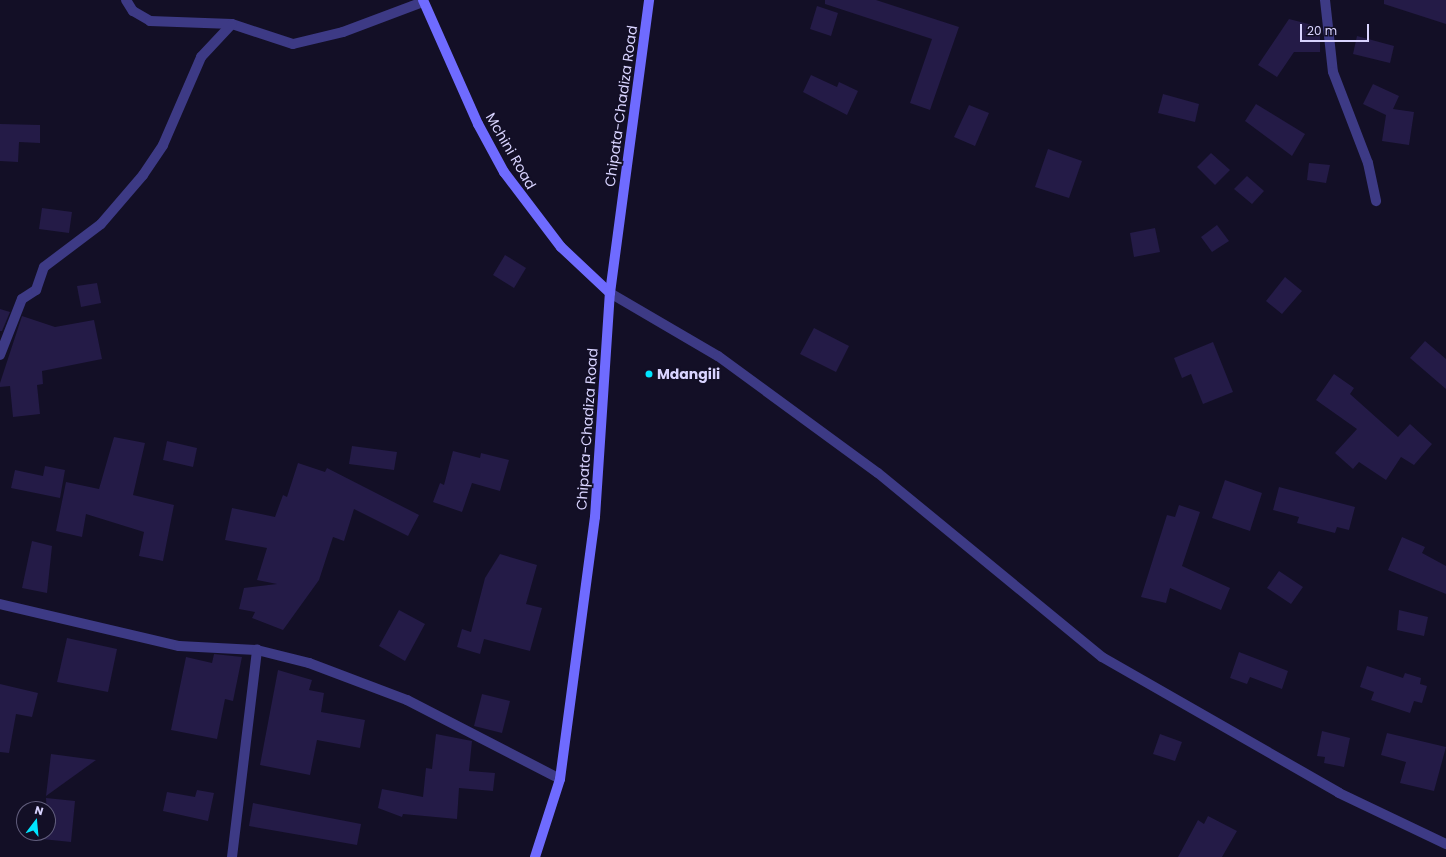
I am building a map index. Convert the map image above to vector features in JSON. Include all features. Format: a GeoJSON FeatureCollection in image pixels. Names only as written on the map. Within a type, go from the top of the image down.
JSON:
{"type":"FeatureCollection","features":[{"type":"Feature","properties":{"kind":"main road","name":"Chipata-Chadiza Road"},"geometry":{"type":"LineString","coordinates":[[535,857],[560,779],[595,518],[610,293],[649,0]]}},
{"type":"Feature","properties":{"kind":"main road","name":"Mchini Road"},"geometry":{"type":"LineString","coordinates":[[423,1],[478,124],[504,172],[561,247],[610,293]]}},
{"type":"Feature","properties":{"kind":"street"},"geometry":{"type":"LineString","coordinates":[[126,0],[133,11],[150,21],[232,24],[294,44],[343,32],[423,1]]}},
{"type":"Feature","properties":{"kind":"street"},"geometry":{"type":"LineString","coordinates":[[1325,0],[1333,72],[1368,162],[1376,201]]}},
{"type":"Feature","properties":{"kind":"street"},"geometry":{"type":"LineString","coordinates":[[0,355],[22,299],[36,290],[44,267],[101,224],[143,175],[163,146],[201,57],[232,24]]}},
{"type":"Feature","properties":{"kind":"street"},"geometry":{"type":"LineString","coordinates":[[610,293],[718,356],[878,473],[1102,657],[1339,793],[1446,844]]}},
{"type":"Feature","properties":{"kind":"street"},"geometry":{"type":"LineString","coordinates":[[0,604],[179,646],[257,650],[309,663],[407,700],[560,779]]}},
{"type":"Feature","properties":{"kind":"street"},"geometry":{"type":"LineString","coordinates":[[232,857],[257,650]]}},
{"type":"Feature","properties":{"kind":"building"},"geometry":{"type":"Polygon","coordinates":[[[825,0],[876,0],[959,27],[930,110],[910,103],[932,39],[825,4],[825,0]]]}},
{"type":"Feature","properties":{"kind":"building"},"geometry":{"type":"Polygon","coordinates":[[[1384,0],[1446,0],[1446,24],[1384,4],[1384,0]]]}},
{"type":"Feature","properties":{"kind":"building"},"geometry":{"type":"Polygon","coordinates":[[[817,6],[838,13],[831,36],[810,29],[817,6]]]}},
{"type":"Feature","properties":{"kind":"building"},"geometry":{"type":"Polygon","coordinates":[[[1289,19],[1320,27],[1320,52],[1294,52],[1277,77],[1258,65],[1289,19]]]}},
{"type":"Feature","properties":{"kind":"building"},"geometry":{"type":"Polygon","coordinates":[[[1357,36],[1394,46],[1390,63],[1353,54],[1357,36]]]}},
{"type":"Feature","properties":{"kind":"building"},"geometry":{"type":"Polygon","coordinates":[[[811,75],[837,87],[839,82],[858,91],[847,115],[803,92],[811,75]]]}},
{"type":"Feature","properties":{"kind":"building"},"geometry":{"type":"Polygon","coordinates":[[[1373,84],[1399,96],[1393,109],[1414,112],[1409,145],[1382,141],[1386,115],[1363,104],[1373,84]]]}},
{"type":"Feature","properties":{"kind":"building"},"geometry":{"type":"Polygon","coordinates":[[[1163,94],[1199,104],[1195,122],[1158,113],[1163,94]]]}},
{"type":"Feature","properties":{"kind":"building"},"geometry":{"type":"Polygon","coordinates":[[[1256,104],[1305,134],[1292,156],[1245,121],[1256,104]]]}},
{"type":"Feature","properties":{"kind":"building"},"geometry":{"type":"Polygon","coordinates":[[[969,105],[989,113],[975,146],[954,137],[969,105]]]}},
{"type":"Feature","properties":{"kind":"building"},"geometry":{"type":"Polygon","coordinates":[[[0,124],[40,125],[40,143],[19,142],[18,162],[0,161],[0,124]]]}},
{"type":"Feature","properties":{"kind":"building"},"geometry":{"type":"Polygon","coordinates":[[[1048,149],[1082,161],[1069,198],[1035,187],[1048,149]]]}},
{"type":"Feature","properties":{"kind":"building"},"geometry":{"type":"Polygon","coordinates":[[[1211,153],[1230,170],[1215,185],[1197,167],[1211,153]]]}},
{"type":"Feature","properties":{"kind":"building"},"geometry":{"type":"Polygon","coordinates":[[[1309,163],[1330,165],[1326,183],[1307,180],[1309,163]]]}},
{"type":"Feature","properties":{"kind":"building"},"geometry":{"type":"Polygon","coordinates":[[[1247,176],[1264,191],[1252,204],[1234,189],[1247,176]]]}},
{"type":"Feature","properties":{"kind":"building"},"geometry":{"type":"Polygon","coordinates":[[[42,208],[72,212],[69,233],[39,229],[42,208]]]}},
{"type":"Feature","properties":{"kind":"building"},"geometry":{"type":"Polygon","coordinates":[[[1217,225],[1229,241],[1212,252],[1201,237],[1217,225]]]}},
{"type":"Feature","properties":{"kind":"building"},"geometry":{"type":"Polygon","coordinates":[[[1155,228],[1160,252],[1134,257],[1130,233],[1155,228]]]}},
{"type":"Feature","properties":{"kind":"building"},"geometry":{"type":"Polygon","coordinates":[[[505,255],[526,268],[514,288],[493,275],[505,255]]]}},
{"type":"Feature","properties":{"kind":"building"},"geometry":{"type":"Polygon","coordinates":[[[1285,277],[1302,291],[1282,314],[1266,301],[1285,277]]]}},
{"type":"Feature","properties":{"kind":"building"},"geometry":{"type":"Polygon","coordinates":[[[97,283],[101,303],[81,307],[77,286],[97,283]]]}},
{"type":"Feature","properties":{"kind":"building"},"geometry":{"type":"Polygon","coordinates":[[[0,309],[10,312],[2,331],[0,331],[0,309]]]}},
{"type":"Feature","properties":{"kind":"building"},"geometry":{"type":"Polygon","coordinates":[[[22,316],[55,327],[94,320],[102,359],[42,371],[43,384],[37,385],[40,414],[13,417],[10,386],[0,387],[0,383],[22,316]]]}},
{"type":"Feature","properties":{"kind":"building"},"geometry":{"type":"Polygon","coordinates":[[[814,328],[849,346],[836,372],[800,354],[814,328]]]}},
{"type":"Feature","properties":{"kind":"building"},"geometry":{"type":"Polygon","coordinates":[[[1425,341],[1446,359],[1446,389],[1410,358],[1425,341]]]}},
{"type":"Feature","properties":{"kind":"building"},"geometry":{"type":"Polygon","coordinates":[[[1213,342],[1233,392],[1203,404],[1191,374],[1182,378],[1174,358],[1213,342]]]}},
{"type":"Feature","properties":{"kind":"building"},"geometry":{"type":"Polygon","coordinates":[[[1334,374],[1354,388],[1350,394],[1398,437],[1410,424],[1432,444],[1414,465],[1401,457],[1386,480],[1359,462],[1353,469],[1335,453],[1357,429],[1316,400],[1334,374]]]}},
{"type":"Feature","properties":{"kind":"building"},"geometry":{"type":"Polygon","coordinates":[[[114,437],[145,443],[133,495],[174,505],[163,561],[139,556],[144,532],[86,514],[82,537],[56,531],[66,482],[99,489],[114,437]]]}},
{"type":"Feature","properties":{"kind":"building"},"geometry":{"type":"Polygon","coordinates":[[[167,441],[197,448],[193,467],[163,460],[167,441]]]}},
{"type":"Feature","properties":{"kind":"building"},"geometry":{"type":"Polygon","coordinates":[[[352,446],[397,452],[394,470],[349,464],[352,446]]]}},
{"type":"Feature","properties":{"kind":"building"},"geometry":{"type":"Polygon","coordinates":[[[453,451],[480,458],[481,453],[509,460],[500,491],[472,483],[462,512],[433,502],[440,483],[444,485],[453,451]]]}},
{"type":"Feature","properties":{"kind":"building"},"geometry":{"type":"Polygon","coordinates":[[[298,463],[325,472],[327,468],[419,515],[408,536],[354,509],[344,541],[333,537],[319,580],[283,630],[252,618],[255,612],[239,609],[244,588],[277,584],[257,580],[267,548],[225,540],[232,508],[275,517],[283,495],[287,497],[298,463]]]}},
{"type":"Feature","properties":{"kind":"building"},"geometry":{"type":"Polygon","coordinates":[[[45,466],[65,470],[60,498],[11,488],[15,470],[43,476],[45,466]]]}},
{"type":"Feature","properties":{"kind":"building"},"geometry":{"type":"Polygon","coordinates":[[[1225,480],[1262,493],[1250,531],[1212,518],[1225,480]]]}},
{"type":"Feature","properties":{"kind":"building"},"geometry":{"type":"Polygon","coordinates":[[[1279,487],[1355,507],[1349,530],[1337,527],[1335,533],[1297,523],[1299,517],[1273,510],[1279,487]]]}},
{"type":"Feature","properties":{"kind":"building"},"geometry":{"type":"Polygon","coordinates":[[[1179,505],[1200,512],[1182,566],[1230,588],[1221,610],[1170,588],[1166,603],[1141,597],[1167,515],[1175,517],[1179,505]]]}},
{"type":"Feature","properties":{"kind":"building"},"geometry":{"type":"Polygon","coordinates":[[[1402,537],[1425,547],[1422,553],[1446,566],[1446,594],[1388,570],[1402,537]]]}},
{"type":"Feature","properties":{"kind":"building"},"geometry":{"type":"Polygon","coordinates":[[[32,541],[52,546],[47,593],[22,588],[32,541]]]}},
{"type":"Feature","properties":{"kind":"building"},"geometry":{"type":"Polygon","coordinates":[[[500,554],[537,565],[526,604],[542,608],[530,651],[484,639],[480,654],[457,647],[462,629],[471,632],[485,578],[500,554]]]}},
{"type":"Feature","properties":{"kind":"building"},"geometry":{"type":"Polygon","coordinates":[[[1279,571],[1303,587],[1291,604],[1267,588],[1279,571]]]}},
{"type":"Feature","properties":{"kind":"building"},"geometry":{"type":"Polygon","coordinates":[[[399,610],[425,624],[405,661],[379,646],[399,610]]]}},
{"type":"Feature","properties":{"kind":"building"},"geometry":{"type":"Polygon","coordinates":[[[1399,610],[1428,617],[1424,636],[1397,630],[1399,610]]]}},
{"type":"Feature","properties":{"kind":"building"},"geometry":{"type":"Polygon","coordinates":[[[67,638],[117,649],[108,692],[57,682],[67,638]]]}},
{"type":"Feature","properties":{"kind":"building"},"geometry":{"type":"Polygon","coordinates":[[[1239,652],[1288,671],[1282,689],[1250,677],[1247,684],[1230,678],[1239,652]]]}},
{"type":"Feature","properties":{"kind":"building"},"geometry":{"type":"Polygon","coordinates":[[[214,654],[242,657],[233,701],[225,699],[217,739],[171,730],[186,657],[212,663],[214,654]]]}},
{"type":"Feature","properties":{"kind":"building"},"geometry":{"type":"Polygon","coordinates":[[[1367,666],[1403,678],[1405,673],[1421,678],[1420,684],[1427,686],[1422,703],[1414,701],[1410,713],[1371,700],[1374,692],[1360,687],[1367,666]]]}},
{"type":"Feature","properties":{"kind":"building"},"geometry":{"type":"Polygon","coordinates":[[[278,670],[312,680],[309,690],[324,693],[321,712],[365,720],[360,748],[317,740],[310,775],[260,765],[278,670]]]}},
{"type":"Feature","properties":{"kind":"building"},"geometry":{"type":"Polygon","coordinates":[[[0,684],[38,693],[32,717],[16,714],[9,753],[0,752],[0,684]]]}},
{"type":"Feature","properties":{"kind":"building"},"geometry":{"type":"Polygon","coordinates":[[[482,694],[510,701],[502,733],[474,726],[482,694]]]}},
{"type":"Feature","properties":{"kind":"building"},"geometry":{"type":"Polygon","coordinates":[[[1322,731],[1350,738],[1344,767],[1324,763],[1325,757],[1317,756],[1322,731]]]}},
{"type":"Feature","properties":{"kind":"building"},"geometry":{"type":"Polygon","coordinates":[[[1387,733],[1446,747],[1434,791],[1400,783],[1406,762],[1381,755],[1387,733]]]}},
{"type":"Feature","properties":{"kind":"building"},"geometry":{"type":"Polygon","coordinates":[[[436,734],[472,741],[469,771],[495,773],[493,791],[459,788],[457,819],[403,814],[402,817],[378,808],[382,789],[423,797],[426,768],[432,769],[436,734]]]}},
{"type":"Feature","properties":{"kind":"building"},"geometry":{"type":"Polygon","coordinates":[[[1160,734],[1182,742],[1175,761],[1153,754],[1160,734]]]}},
{"type":"Feature","properties":{"kind":"building"},"geometry":{"type":"Polygon","coordinates":[[[51,754],[96,760],[46,796],[51,754]]]}},
{"type":"Feature","properties":{"kind":"building"},"geometry":{"type":"Polygon","coordinates":[[[197,790],[214,793],[208,821],[163,811],[167,792],[195,797],[197,790]]]}},
{"type":"Feature","properties":{"kind":"building"},"geometry":{"type":"Polygon","coordinates":[[[46,798],[75,801],[71,842],[56,840],[56,801],[46,801],[46,798]]]}},
{"type":"Feature","properties":{"kind":"building"},"geometry":{"type":"Polygon","coordinates":[[[253,803],[361,824],[357,845],[249,826],[253,803]]]}},
{"type":"Feature","properties":{"kind":"building"},"geometry":{"type":"Polygon","coordinates":[[[1208,816],[1237,831],[1222,857],[1178,857],[1198,820],[1204,824],[1208,816]]]}},
{"type":"Feature","properties":{"kind":"place","name":"Mdangili"},"geometry":{"type":"Point","coordinates":[649,374]}}]}
